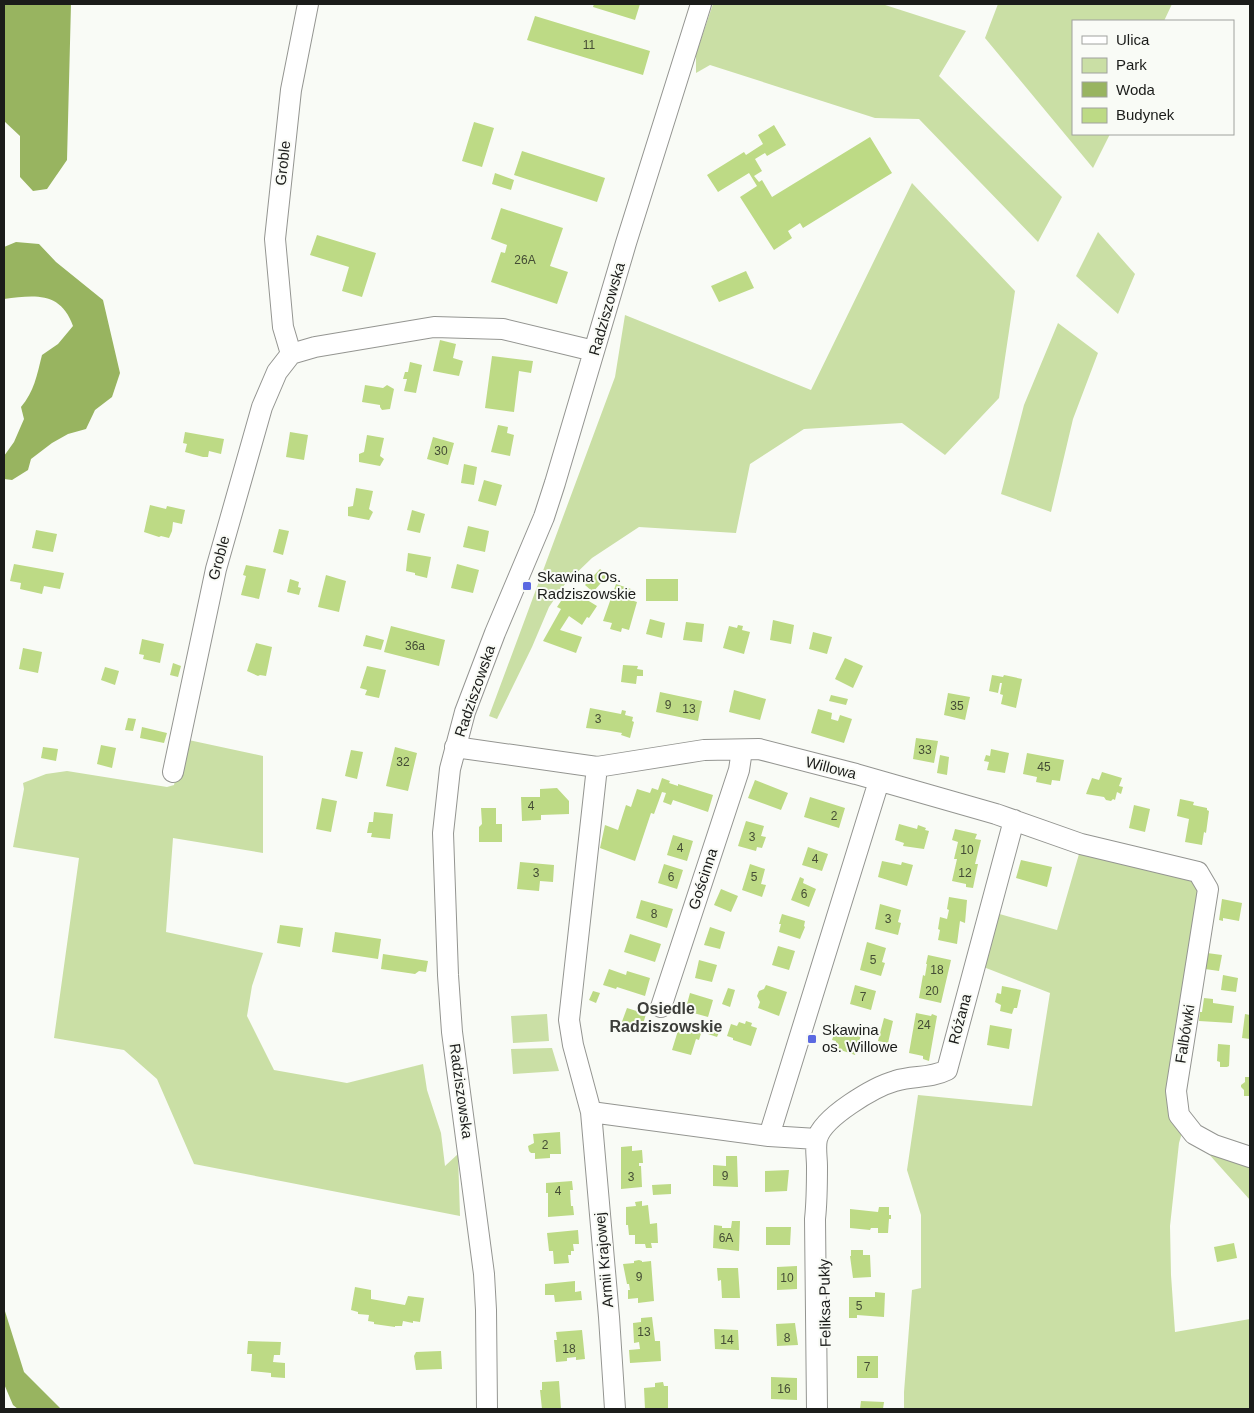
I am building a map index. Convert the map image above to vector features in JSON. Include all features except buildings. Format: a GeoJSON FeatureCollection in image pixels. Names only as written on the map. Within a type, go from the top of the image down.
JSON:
{"type":"FeatureCollection","features":[{"type":"Feature","properties":{"kind":"street","name":"Groble"},"geometry":{"type":"LineString","coordinates":[[173,772],[218,560],[262,407],[277,372],[291,354],[283,327],[275,239],[291,90],[308,4]]}},
{"type":"Feature","properties":{"kind":"street","name":"Radziszowska"},"geometry":{"type":"LineString","coordinates":[[488,1409],[484,1274],[452,1032],[448,976],[443,833],[450,769],[465,712],[495,633],[544,517],[626,243],[701,4]]}},
{"type":"Feature","properties":{"kind":"street"},"geometry":{"type":"LineString","coordinates":[[291,354],[315,347],[434,327],[503,329],[594,351]]}},
{"type":"Feature","properties":{"kind":"street","name":"Willowa"},"geometry":{"type":"LineString","coordinates":[[455,747],[597,768],[704,750],[759,749],[1014,820],[1081,844],[1198,872]]}},
{"type":"Feature","properties":{"kind":"street","name":"Gościnna"},"geometry":{"type":"LineString","coordinates":[[661,1007],[739,770],[742,750]]}},
{"type":"Feature","properties":{"kind":"street","name":"Armii Krajowej"},"geometry":{"type":"LineString","coordinates":[[597,768],[569,1020],[591,1112],[609,1307],[614,1409]]}},
{"type":"Feature","properties":{"kind":"street"},"geometry":{"type":"LineString","coordinates":[[769,1136],[879,781]]}},
{"type":"Feature","properties":{"kind":"street","name":"Różana"},"geometry":{"type":"LineString","coordinates":[[817,1139],[825,1125],[851,1103],[893,1081],[917,1076],[928,1077],[947,1070],[1014,820]]}},
{"type":"Feature","properties":{"kind":"street","name":"Falbówki"},"geometry":{"type":"LineString","coordinates":[[1198,872],[1208,889],[1176,1091],[1179,1116],[1194,1134],[1214,1145],[1250,1157]]}},
{"type":"Feature","properties":{"kind":"street"},"geometry":{"type":"LineString","coordinates":[[591,1112],[769,1136],[817,1139]]}},
{"type":"Feature","properties":{"kind":"street","name":"Feliksa Pukły"},"geometry":{"type":"LineString","coordinates":[[817,1139],[818,1198],[815,1219],[817,1409]]}},
{"type":"Feature","properties":{"kind":"street","name":"Feliksa Pukły"},"geometry":{"type":"LineString","coordinates":[[818,1198],[823,1220],[827,1409]]}},
{"type":"Feature","properties":{"kind":"green space"},"geometry":{"type":"Polygon","coordinates":[[[713,4],[882,4],[966,31],[939,76],[1062,197],[1038,242],[919,119],[875,118],[710,65],[696,73],[696,54],[713,4]]]}},
{"type":"Feature","properties":{"kind":"green space"},"geometry":{"type":"Polygon","coordinates":[[[998,4],[1172,4],[1164,20],[1072,20],[1072,135],[1110,135],[1093,168],[985,38],[998,4]]]}},
{"type":"Feature","properties":{"kind":"green space"},"geometry":{"type":"Polygon","coordinates":[[[912,183],[1015,291],[999,398],[945,455],[902,423],[804,429],[750,464],[736,533],[639,527],[592,558],[565,584],[549,607],[497,719],[489,716],[615,377],[625,315],[811,390],[912,183]]]}},
{"type":"Feature","properties":{"kind":"green space"},"geometry":{"type":"Polygon","coordinates":[[[1098,232],[1135,274],[1118,314],[1076,276],[1098,232]]]}},
{"type":"Feature","properties":{"kind":"green space"},"geometry":{"type":"Polygon","coordinates":[[[1058,323],[1098,353],[1073,419],[1051,512],[1001,494],[1024,405],[1058,323]]]}},
{"type":"Feature","properties":{"kind":"green space"},"geometry":{"type":"Polygon","coordinates":[[[184,739],[263,756],[263,853],[173,838],[166,932],[263,953],[252,986],[247,1016],[274,1070],[347,1083],[423,1064],[427,1090],[441,1133],[445,1166],[458,1154],[460,1216],[194,1164],[157,1079],[124,1050],[54,1038],[79,858],[13,847],[24,789],[23,783],[46,774],[67,771],[167,787],[174,785],[184,739]]]}},
{"type":"Feature","properties":{"kind":"green space"},"geometry":{"type":"Polygon","coordinates":[[[1079,854],[1194,878],[1198,884],[1197,936],[1184,1126],[1179,1143],[1170,1226],[1175,1332],[1250,1319],[1250,1409],[904,1409],[912,1290],[921,1288],[921,1215],[907,1170],[918,1095],[1032,1106],[1050,993],[981,966],[996,913],[1057,930],[1079,854]]]}},
{"type":"Feature","properties":{"kind":"green space"},"geometry":{"type":"Polygon","coordinates":[[[547,1014],[549,1041],[513,1043],[511,1016],[547,1014]]]}},
{"type":"Feature","properties":{"kind":"green space"},"geometry":{"type":"Polygon","coordinates":[[[552,1048],[559,1071],[513,1074],[511,1049],[552,1048]]]}},
{"type":"Feature","properties":{"kind":"green space"},"geometry":{"type":"Polygon","coordinates":[[[1198,1142],[1250,1160],[1250,1200],[1198,1142]]]}},
{"type":"Feature","properties":{"kind":"water"},"geometry":{"type":"Polygon","coordinates":[[[4,4],[71,4],[67,160],[47,189],[33,191],[20,177],[20,136],[4,121],[4,4]]]}},
{"type":"Feature","properties":{"kind":"water"},"geometry":{"type":"Polygon","coordinates":[[[16,242],[39,244],[56,262],[103,300],[120,373],[112,397],[95,410],[86,429],[68,434],[52,443],[31,459],[28,470],[12,480],[4,479],[4,456],[14,442],[24,419],[21,407],[32,389],[42,355],[58,344],[73,326],[68,315],[54,301],[36,297],[4,299],[4,247],[16,242]]]}},
{"type":"Feature","properties":{"kind":"water"},"geometry":{"type":"Polygon","coordinates":[[[4,1308],[24,1372],[61,1409],[18,1409],[13,1405],[4,1384],[4,1308]]]}},
{"type":"Feature","properties":{"kind":"place","name":"Skawina Os. Radziszowskie"},"geometry":{"type":"Point","coordinates":[527,586]}},
{"type":"Feature","properties":{"kind":"place","name":"Skawina os. Willowe"},"geometry":{"type":"Point","coordinates":[812,1039]}},
{"type":"Feature","properties":{"kind":"district","name":"Osiedle Radziszowskie"},"geometry":{"type":"Point","coordinates":[666,1017]}}]}
